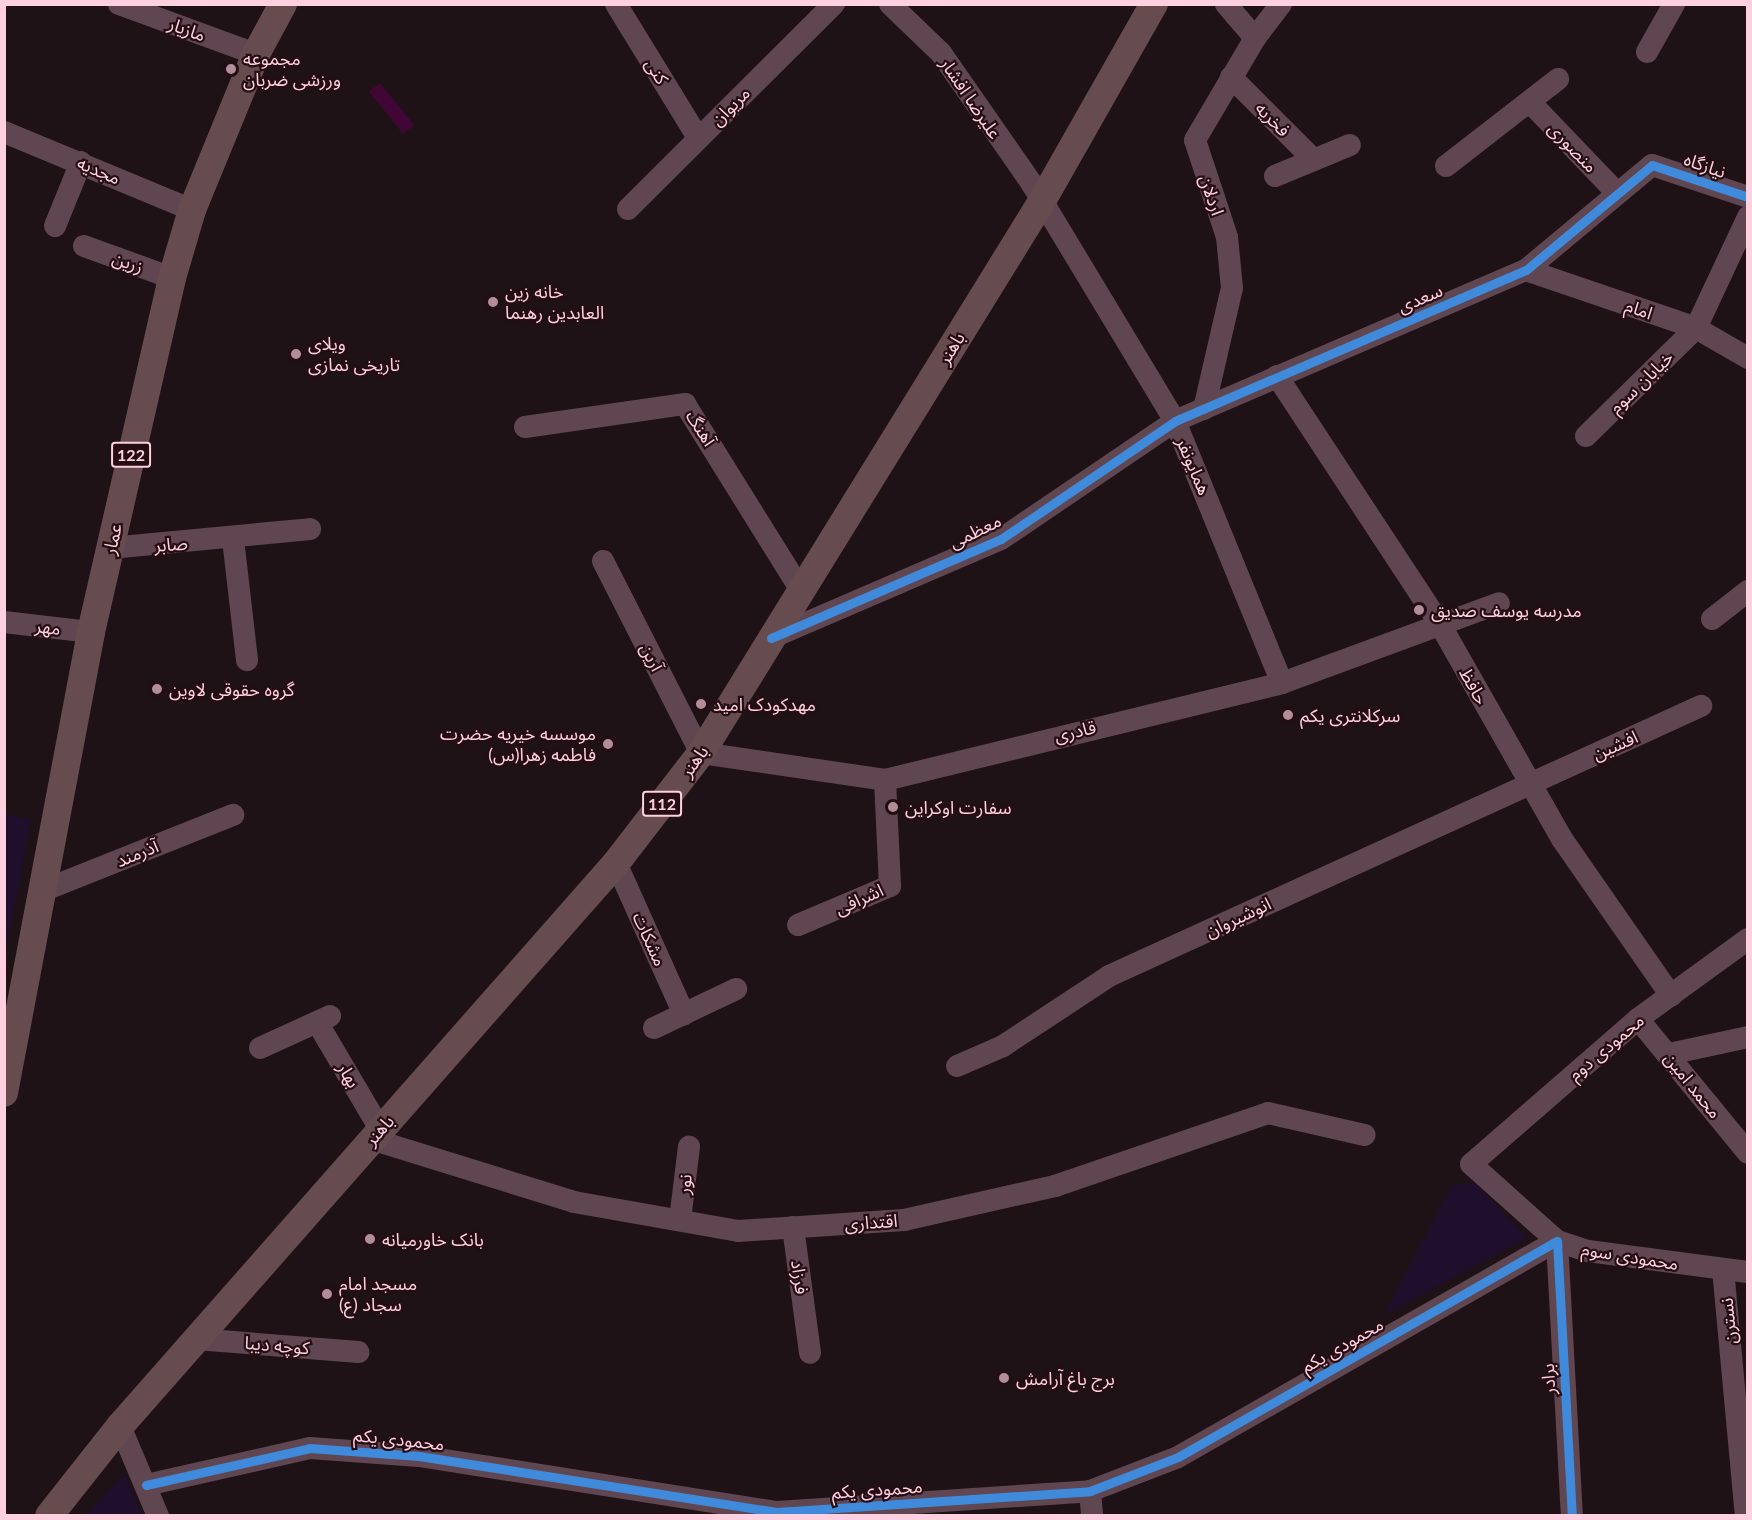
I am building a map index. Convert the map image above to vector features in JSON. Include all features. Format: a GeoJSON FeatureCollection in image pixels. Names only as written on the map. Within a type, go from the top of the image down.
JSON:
{"type":"FeatureCollection","features":[{"type":"Feature","properties":{"kind":"main road","name":"عمار"},"geometry":{"type":"LineString","coordinates":[[4,1093],[11,1027],[42,891],[91,632],[172,278],[192,210],[256,54],[283,4]]}},
{"type":"Feature","properties":{"kind":"main road","name":"باهنر"},"geometry":{"type":"LineString","coordinates":[[48,1515],[120,1426],[616,863],[700,753],[1042,201],[1154,4]]}},
{"type":"Feature","properties":{"kind":"street","name":"مازیار"},"geometry":{"type":"LineString","coordinates":[[119,4],[256,54]]}},
{"type":"Feature","properties":{"kind":"street","name":"کنی"},"geometry":{"type":"LineString","coordinates":[[616,4],[698,138]]}},
{"type":"Feature","properties":{"kind":"street","name":"مریوان"},"geometry":{"type":"LineString","coordinates":[[628,209],[834,4]]}},
{"type":"Feature","properties":{"kind":"street"},"geometry":{"type":"LineString","coordinates":[[1226,4],[1255,38]]}},
{"type":"Feature","properties":{"kind":"street","name":"اردلان"},"geometry":{"type":"LineString","coordinates":[[1204,409],[1232,288],[1227,237],[1196,140],[1255,38],[1281,4]]}},
{"type":"Feature","properties":{"kind":"street"},"geometry":{"type":"LineString","coordinates":[[1647,52],[1674,4]]}},
{"type":"Feature","properties":{"kind":"street","name":"علیرضا افشار"},"geometry":{"type":"LineString","coordinates":[[904,10],[940,53],[1042,201]]}},
{"type":"Feature","properties":{"kind":"street","name":"فخریه"},"geometry":{"type":"LineString","coordinates":[[1231,77],[1314,160]]}},
{"type":"Feature","properties":{"kind":"street"},"geometry":{"type":"LineString","coordinates":[[1446,166],[1558,79]]}},
{"type":"Feature","properties":{"kind":"street","name":"منصوری"},"geometry":{"type":"LineString","coordinates":[[1530,102],[1616,192]]}},
{"type":"Feature","properties":{"kind":"street","name":"مجدیه"},"geometry":{"type":"LineString","coordinates":[[4,132],[192,210]]}},
{"type":"Feature","properties":{"kind":"street"},"geometry":{"type":"LineString","coordinates":[[1275,176],[1350,145]]}},
{"type":"Feature","properties":{"kind":"street"},"geometry":{"type":"LineString","coordinates":[[55,226],[81,162]]}},
{"type":"Feature","properties":{"kind":"street","name":"سعدی"},"geometry":{"type":"LineString","coordinates":[[1175,421],[1527,270],[1616,192],[1652,165]]}},
{"type":"Feature","properties":{"kind":"street","name":"نیازگاه"},"geometry":{"type":"LineString","coordinates":[[1652,165],[1748,197]]}},
{"type":"Feature","properties":{"kind":"street","name":"همایونفر"},"geometry":{"type":"LineString","coordinates":[[1042,201],[1175,421],[1282,683]]}},
{"type":"Feature","properties":{"kind":"street"},"geometry":{"type":"LineString","coordinates":[[1696,328],[1748,217]]}},
{"type":"Feature","properties":{"kind":"street","name":"زرین"},"geometry":{"type":"LineString","coordinates":[[84,246],[172,278]]}},
{"type":"Feature","properties":{"kind":"street","name":"امام"},"geometry":{"type":"LineString","coordinates":[[1527,270],[1696,328],[1748,358]]}},
{"type":"Feature","properties":{"kind":"street","name":"خیابان سوم"},"geometry":{"type":"LineString","coordinates":[[1586,436],[1696,328]]}},
{"type":"Feature","properties":{"kind":"street","name":"حافظ"},"geometry":{"type":"LineString","coordinates":[[1277,376],[1441,626],[1529,784],[1671,996]]}},
{"type":"Feature","properties":{"kind":"street","name":"آهنگ"},"geometry":{"type":"LineString","coordinates":[[525,427],[685,404],[801,590]]}},
{"type":"Feature","properties":{"kind":"street","name":"معظمی"},"geometry":{"type":"LineString","coordinates":[[771,638],[1001,539],[1175,421]]}},
{"type":"Feature","properties":{"kind":"street","name":"صابر"},"geometry":{"type":"LineString","coordinates":[[110,548],[233,539],[310,529]]}},
{"type":"Feature","properties":{"kind":"street"},"geometry":{"type":"LineString","coordinates":[[233,539],[247,660]]}},
{"type":"Feature","properties":{"kind":"street","name":"آرین"},"geometry":{"type":"LineString","coordinates":[[603,561],[700,753]]}},
{"type":"Feature","properties":{"kind":"street"},"geometry":{"type":"LineString","coordinates":[[1712,619],[1748,591]]}},
{"type":"Feature","properties":{"kind":"street","name":"قادری"},"geometry":{"type":"LineString","coordinates":[[700,753],[885,780],[1282,683],[1499,603]]}},
{"type":"Feature","properties":{"kind":"street","name":"مهر"},"geometry":{"type":"LineString","coordinates":[[4,622],[91,632]]}},
{"type":"Feature","properties":{"kind":"street","name":"افشین"},"geometry":{"type":"LineString","coordinates":[[1529,784],[1701,706]]}},
{"type":"Feature","properties":{"kind":"street","name":"اشرافی"},"geometry":{"type":"LineString","coordinates":[[798,925],[890,886],[885,780]]}},
{"type":"Feature","properties":{"kind":"street","name":"انوشیروان"},"geometry":{"type":"LineString","coordinates":[[957,1066],[1003,1046],[1109,976],[1529,784]]}},
{"type":"Feature","properties":{"kind":"street","name":"آذرمند"},"geometry":{"type":"LineString","coordinates":[[42,891],[233,815]]}},
{"type":"Feature","properties":{"kind":"street","name":"مشکات"},"geometry":{"type":"LineString","coordinates":[[616,863],[684,1014]]}},
{"type":"Feature","properties":{"kind":"street","name":"محمودی دوم"},"geometry":{"type":"LineString","coordinates":[[1471,1164],[1638,1019],[1748,939]]}},
{"type":"Feature","properties":{"kind":"street"},"geometry":{"type":"LineString","coordinates":[[654,1028],[736,989]]}},
{"type":"Feature","properties":{"kind":"street","name":"بهار"},"geometry":{"type":"LineString","coordinates":[[260,1048],[324,1018],[375,1134]]}},
{"type":"Feature","properties":{"kind":"street","name":"محمد امین"},"geometry":{"type":"LineString","coordinates":[[1638,1019],[1748,1153]]}},
{"type":"Feature","properties":{"kind":"street"},"geometry":{"type":"LineString","coordinates":[[1669,1054],[1748,1037]]}},
{"type":"Feature","properties":{"kind":"street","name":"اقتداری"},"geometry":{"type":"LineString","coordinates":[[375,1134],[574,1202],[738,1231],[904,1220],[1055,1186],[1268,1113],[1365,1135]]}},
{"type":"Feature","properties":{"kind":"street","name":"نور"},"geometry":{"type":"LineString","coordinates":[[680,1220],[689,1147]]}},
{"type":"Feature","properties":{"kind":"street","name":"محمودی سوم"},"geometry":{"type":"LineString","coordinates":[[1471,1164],[1557,1241],[1588,1251],[1748,1272]]}},
{"type":"Feature","properties":{"kind":"street","name":"فرزاد"},"geometry":{"type":"LineString","coordinates":[[793,1227],[810,1353]]}},
{"type":"Feature","properties":{"kind":"street","name":"محمودی یکم"},"geometry":{"type":"LineString","coordinates":[[146,1485],[310,1448],[419,1456],[777,1512],[1090,1491],[1178,1457],[1557,1241]]}},
{"type":"Feature","properties":{"kind":"street","name":"برادر"},"geometry":{"type":"LineString","coordinates":[[1557,1241],[1572,1515]]}},
{"type":"Feature","properties":{"kind":"street","name":"نسترن"},"geometry":{"type":"LineString","coordinates":[[1723,1269],[1742,1412],[1746,1515]]}},
{"type":"Feature","properties":{"kind":"street","name":"کوچه دیبا"},"geometry":{"type":"LineString","coordinates":[[196,1339],[358,1352]]}},
{"type":"Feature","properties":{"kind":"street"},"geometry":{"type":"LineString","coordinates":[[120,1426],[158,1515]]}},
{"type":"Feature","properties":{"kind":"street"},"geometry":{"type":"LineString","coordinates":[[1090,1491],[1092,1515]]}},
{"type":"Feature","properties":{"kind":"shaded area"},"geometry":{"type":"Polygon","coordinates":[[[380,83],[414,125],[403,134],[369,92],[380,83]]]}},
{"type":"Feature","properties":{"kind":"shaded area"},"geometry":{"type":"Polygon","coordinates":[[[4,814],[31,820],[5,955],[4,814]]]}},
{"type":"Feature","properties":{"kind":"shaded area"},"geometry":{"type":"Polygon","coordinates":[[[1475,1182],[1527,1238],[1384,1315],[1451,1186],[1475,1182]]]}},
{"type":"Feature","properties":{"kind":"shaded area"},"geometry":{"type":"Polygon","coordinates":[[[125,1474],[142,1515],[86,1515],[125,1474]]]}},
{"type":"Feature","properties":{"kind":"cycle path"},"geometry":{"type":"LineString","coordinates":[[771,638],[1001,539],[1175,421],[1526,270],[1652,165],[1748,197]]}},
{"type":"Feature","properties":{"kind":"cycle path"},"geometry":{"type":"LineString","coordinates":[[146,1485],[310,1448],[419,1456],[777,1512],[1090,1491],[1178,1457],[1557,1241],[1572,1516]]}},
{"type":"Feature","properties":{"kind":"place","name":"مجموعه ورزشی ضربان"},"geometry":{"type":"Point","coordinates":[231,69]}},
{"type":"Feature","properties":{"kind":"place","name":"خانه زین العابدین رهنما"},"geometry":{"type":"Point","coordinates":[493,302]}},
{"type":"Feature","properties":{"kind":"place","name":"ویلای تاریخی نمازی"},"geometry":{"type":"Point","coordinates":[296,354]}},
{"type":"Feature","properties":{"kind":"place","name":"مدرسه یوسف صدیق"},"geometry":{"type":"Point","coordinates":[1419,610]}},
{"type":"Feature","properties":{"kind":"place","name":"گروه حقوقی لاوین"},"geometry":{"type":"Point","coordinates":[157,689]}},
{"type":"Feature","properties":{"kind":"place","name":"مهدکودک امید"},"geometry":{"type":"Point","coordinates":[701,704]}},
{"type":"Feature","properties":{"kind":"place","name":"سرکلانتری یکم"},"geometry":{"type":"Point","coordinates":[1288,715]}},
{"type":"Feature","properties":{"kind":"place","name":"موسسه خیریه حضرت فاطمه زهرا(س)"},"geometry":{"type":"Point","coordinates":[608,744]}},
{"type":"Feature","properties":{"kind":"place","name":"سفارت اوکراین"},"geometry":{"type":"Point","coordinates":[893,807]}},
{"type":"Feature","properties":{"kind":"place","name":"بانک خاورمیانه"},"geometry":{"type":"Point","coordinates":[370,1239]}},
{"type":"Feature","properties":{"kind":"place","name":"مسجد امام سجاد (ع)"},"geometry":{"type":"Point","coordinates":[327,1294]}},
{"type":"Feature","properties":{"kind":"place","name":"برج باغ آرامش"},"geometry":{"type":"Point","coordinates":[1004,1378]}}]}
